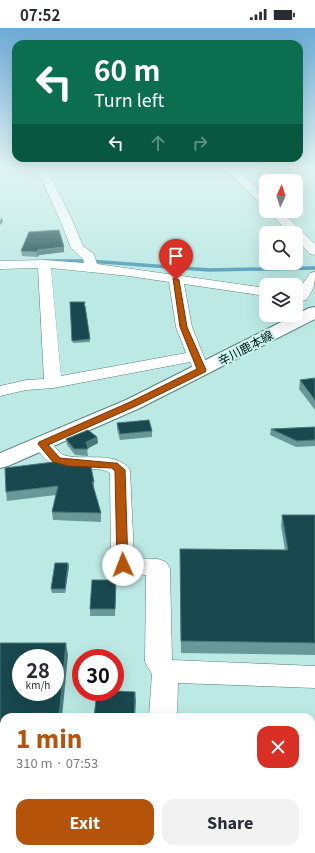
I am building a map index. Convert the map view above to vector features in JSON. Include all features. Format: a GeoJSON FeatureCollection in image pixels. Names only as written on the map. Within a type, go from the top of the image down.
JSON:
{"type":"FeatureCollection","features":[{"type":"Feature","properties":{"kind":"main road","name":"辛川鹿本線"},"geometry":{"type":"LineString","coordinates":[[0,462],[133,404],[198,363],[258,340],[315,312]]}},
{"type":"Feature","properties":{"kind":"street"},"geometry":{"type":"LineString","coordinates":[[60,206],[68,222],[77,248],[89,257],[91,264],[89,267]]}},
{"type":"Feature","properties":{"kind":"street"},"geometry":{"type":"LineString","coordinates":[[281,218],[315,251]]}},
{"type":"Feature","properties":{"kind":"street"},"geometry":{"type":"LineString","coordinates":[[44,264],[49,347],[53,383]]}},
{"type":"Feature","properties":{"kind":"street"},"geometry":{"type":"LineString","coordinates":[[0,265],[44,264],[89,267],[259,291]]}},
{"type":"Feature","properties":{"kind":"street"},"geometry":{"type":"LineString","coordinates":[[303,291],[315,276]]}},
{"type":"Feature","properties":{"kind":"street"},"geometry":{"type":"LineString","coordinates":[[0,391],[26,385],[53,383],[198,363],[184,327],[176,280]]}},
{"type":"Feature","properties":{"kind":"street"},"geometry":{"type":"LineString","coordinates":[[303,298],[315,299]]}},
{"type":"Feature","properties":{"kind":"street"},"geometry":{"type":"LineString","coordinates":[[42,444],[57,460],[68,463],[114,466],[120,470],[123,565],[158,568],[158,662],[165,672],[163,713]]}},
{"type":"Feature","properties":{"kind":"street"},"geometry":{"type":"LineString","coordinates":[[165,672],[315,677]]}},
{"type":"Feature","properties":{"kind":"building"},"geometry":{"type":"Polygon","coordinates":[[[59,230],[64,247],[38,250],[37,252],[21,251],[29,232],[59,230]]]}},
{"type":"Feature","properties":{"kind":"building"},"geometry":{"type":"Polygon","coordinates":[[[70,302],[85,302],[84,306],[90,339],[72,341],[70,302]]]}},
{"type":"Feature","properties":{"kind":"building"},"geometry":{"type":"Polygon","coordinates":[[[315,378],[315,400],[300,380],[315,378]]]}},
{"type":"Feature","properties":{"kind":"building"},"geometry":{"type":"Polygon","coordinates":[[[149,420],[152,431],[120,434],[117,423],[149,420]]]}},
{"type":"Feature","properties":{"kind":"building"},"geometry":{"type":"Polygon","coordinates":[[[315,427],[315,440],[297,441],[271,429],[315,427]]]}},
{"type":"Feature","properties":{"kind":"building"},"geometry":{"type":"Polygon","coordinates":[[[88,430],[97,437],[86,442],[88,449],[74,449],[66,439],[88,430]]]}},
{"type":"Feature","properties":{"kind":"building"},"geometry":{"type":"Polygon","coordinates":[[[62,461],[90,462],[94,482],[92,482],[101,513],[52,512],[58,486],[6,492],[5,468],[62,461]]]}},
{"type":"Feature","properties":{"kind":"building"},"geometry":{"type":"Polygon","coordinates":[[[282,515],[315,515],[315,643],[181,641],[180,549],[288,550],[282,515]]]}},
{"type":"Feature","properties":{"kind":"building"},"geometry":{"type":"Polygon","coordinates":[[[55,563],[68,563],[65,589],[51,589],[55,563]]]}},
{"type":"Feature","properties":{"kind":"building"},"geometry":{"type":"Polygon","coordinates":[[[92,580],[116,580],[115,609],[90,609],[92,580]]]}},
{"type":"Feature","properties":{"kind":"building"},"geometry":{"type":"Polygon","coordinates":[[[0,643],[66,643],[64,664],[64,649],[12,649],[12,701],[61,701],[59,713],[0,713],[0,643]]]}},
{"type":"Feature","properties":{"kind":"building"},"geometry":{"type":"Polygon","coordinates":[[[124,691],[135,692],[134,713],[94,713],[96,701],[124,701],[124,691]]]}},
{"type":"Feature","properties":{"kind":"waterway"},"geometry":{"type":"LineString","coordinates":[[45,261],[89,261],[209,270],[315,268]]}},
{"type":"Feature","properties":{"kind":"route"},"geometry":{"type":"LineString","coordinates":[[123,565],[120,470],[114,466],[68,463],[57,460],[42,444],[133,404],[202,370],[184,327],[176,280]]}}]}
